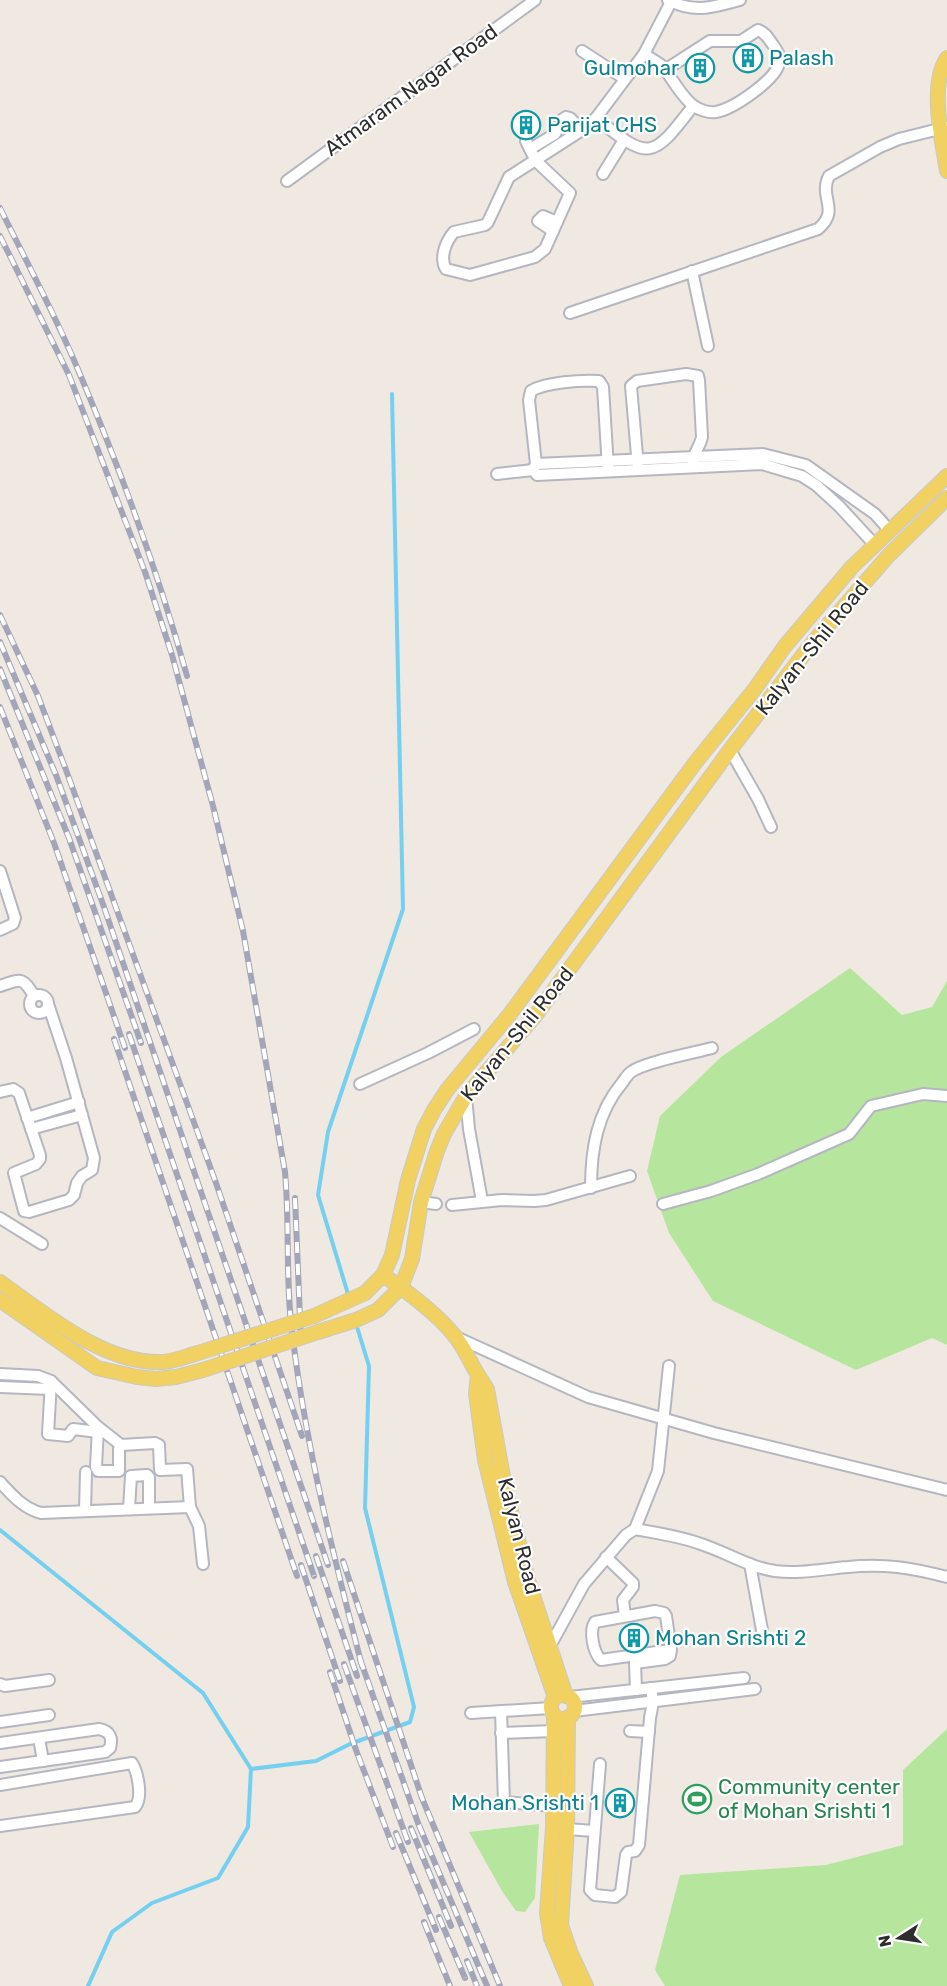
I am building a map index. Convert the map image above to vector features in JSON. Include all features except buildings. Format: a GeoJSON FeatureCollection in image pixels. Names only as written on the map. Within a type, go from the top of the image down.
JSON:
{"type":"FeatureCollection","features":[{"type":"Feature","properties":{"kind":"main road"},"geometry":{"type":"LineString","coordinates":[[947,58],[939,80],[937,98],[944,128],[947,171]]}},
{"type":"Feature","properties":{"kind":"main road","name":"Kalyan-Shil Road"},"geometry":{"type":"LineString","coordinates":[[0,1282],[41,1311],[109,1353],[135,1360],[160,1362],[198,1353],[314,1316],[365,1293],[383,1275],[392,1255],[408,1180],[424,1129],[434,1110],[510,1014],[695,763],[754,690],[785,645],[852,567],[947,476]]}},
{"type":"Feature","properties":{"kind":"main road","name":"Kalyan-Shil Road"},"geometry":{"type":"LineString","coordinates":[[0,1300],[98,1368],[136,1377],[161,1379],[203,1370],[356,1320],[378,1310],[401,1287],[412,1259],[421,1202],[444,1134],[466,1096],[535,1016],[730,750],[814,640],[888,556],[947,498]]}},
{"type":"Feature","properties":{"kind":"main road","name":"Kalyan Road"},"geometry":{"type":"LineString","coordinates":[[383,1275],[401,1287],[455,1337],[478,1376],[476,1394],[486,1460],[515,1582],[545,1648],[559,1703],[554,1731],[554,1806],[547,1913],[560,1944],[571,1986]]}},
{"type":"Feature","properties":{"kind":"main road"},"geometry":{"type":"LineString","coordinates":[[32,1324],[41,1311]]}},
{"type":"Feature","properties":{"kind":"main road"},"geometry":{"type":"LineString","coordinates":[[160,1362],[161,1379]]}},
{"type":"Feature","properties":{"kind":"main road"},"geometry":{"type":"LineString","coordinates":[[559,1703],[561,1719],[571,1714]]}},
{"type":"Feature","properties":{"kind":"main road","name":"Kalyan Road"},"geometry":{"type":"LineString","coordinates":[[559,1703],[574,1704],[571,1714],[560,1944],[586,1986]]}},
{"type":"Feature","properties":{"kind":"street","name":"Atmaram Nagar Road"},"geometry":{"type":"LineString","coordinates":[[287,181],[535,0]]}},
{"type":"Feature","properties":{"kind":"street"},"geometry":{"type":"LineString","coordinates":[[582,130],[566,117],[555,134],[528,145],[536,161],[570,193],[545,249],[535,257],[470,276],[446,269],[442,256],[451,235],[454,232],[480,227],[488,222],[507,180],[536,161],[582,130],[596,118],[644,54],[670,1],[679,6],[702,9],[740,0]]}},
{"type":"Feature","properties":{"kind":"street"},"geometry":{"type":"LineString","coordinates":[[644,54],[661,65],[693,106],[708,112],[739,103],[773,75],[779,65],[779,55],[764,33],[758,30],[741,41],[710,40],[665,70]]}},
{"type":"Feature","properties":{"kind":"street"},"geometry":{"type":"LineString","coordinates":[[582,51],[625,79]]}},
{"type":"Feature","properties":{"kind":"street"},"geometry":{"type":"LineString","coordinates":[[596,118],[624,140],[638,148],[649,149],[670,136],[693,106]]}},
{"type":"Feature","properties":{"kind":"street"},"geometry":{"type":"LineString","coordinates":[[570,313],[818,229],[826,223],[830,212],[825,184],[830,177],[880,147],[899,139],[944,128]]}},
{"type":"Feature","properties":{"kind":"street"},"geometry":{"type":"LineString","coordinates":[[603,174],[624,140]]}},
{"type":"Feature","properties":{"kind":"street"},"geometry":{"type":"LineString","coordinates":[[692,271],[708,346]]}},
{"type":"Feature","properties":{"kind":"street"},"geometry":{"type":"LineString","coordinates":[[638,465],[631,386],[637,381],[686,374],[698,376],[699,380],[702,437],[693,463]]}},
{"type":"Feature","properties":{"kind":"street"},"geometry":{"type":"LineString","coordinates":[[607,467],[603,387],[599,381],[544,386],[531,391],[529,400],[534,467],[537,475],[607,467],[763,459],[806,465],[875,514],[890,531]]}},
{"type":"Feature","properties":{"kind":"street"},"geometry":{"type":"LineString","coordinates":[[763,459],[802,476],[816,485],[875,545]]}},
{"type":"Feature","properties":{"kind":"street"},"geometry":{"type":"LineString","coordinates":[[497,474],[534,467]]}},
{"type":"Feature","properties":{"kind":"street"},"geometry":{"type":"LineString","coordinates":[[730,750],[771,827]]}},
{"type":"Feature","properties":{"kind":"street"},"geometry":{"type":"LineString","coordinates":[[0,930],[13,924],[15,918],[1,878]]}},
{"type":"Feature","properties":{"kind":"street"},"geometry":{"type":"LineString","coordinates":[[0,986],[21,980],[26,982],[34,996],[30,1002],[34,1012],[43,1011],[48,1004],[79,1102],[95,1163],[92,1170],[82,1176],[77,1183],[74,1195],[69,1200],[26,1212],[14,1173],[36,1164],[40,1159],[17,1090],[10,1089],[0,1092]]}},
{"type":"Feature","properties":{"kind":"street"},"geometry":{"type":"LineString","coordinates":[[360,1084],[474,1029]]}},
{"type":"Feature","properties":{"kind":"street"},"geometry":{"type":"LineString","coordinates":[[591,1188],[591,1161],[600,1118],[611,1096],[631,1072],[648,1065],[712,1048]]}},
{"type":"Feature","properties":{"kind":"street"},"geometry":{"type":"LineString","coordinates":[[663,1204],[711,1191],[758,1174],[849,1134],[871,1106],[923,1094],[947,1096]]}},
{"type":"Feature","properties":{"kind":"street"},"geometry":{"type":"LineString","coordinates":[[466,1096],[469,1129],[482,1201]]}},
{"type":"Feature","properties":{"kind":"street"},"geometry":{"type":"LineString","coordinates":[[27,1118],[79,1102]]}},
{"type":"Feature","properties":{"kind":"street"},"geometry":{"type":"LineString","coordinates":[[32,1130],[82,1115]]}},
{"type":"Feature","properties":{"kind":"street"},"geometry":{"type":"LineString","coordinates":[[452,1205],[482,1201],[534,1201],[566,1196],[630,1176]]}},
{"type":"Feature","properties":{"kind":"street"},"geometry":{"type":"LineString","coordinates":[[421,1202],[436,1204]]}},
{"type":"Feature","properties":{"kind":"street"},"geometry":{"type":"LineString","coordinates":[[0,1218],[42,1244]]}},
{"type":"Feature","properties":{"kind":"street"},"geometry":{"type":"LineString","coordinates":[[455,1337],[588,1397],[714,1433],[947,1490]]}},
{"type":"Feature","properties":{"kind":"street"},"geometry":{"type":"LineString","coordinates":[[545,1648],[584,1584],[626,1535],[635,1529],[658,1471],[669,1366]]}},
{"type":"Feature","properties":{"kind":"street"},"geometry":{"type":"LineString","coordinates":[[0,1374],[38,1376],[98,1430],[121,1445],[158,1443],[160,1470],[187,1469],[190,1507],[199,1526],[203,1564]]}},
{"type":"Feature","properties":{"kind":"street"},"geometry":{"type":"LineString","coordinates":[[0,1387],[50,1385]]}},
{"type":"Feature","properties":{"kind":"street"},"geometry":{"type":"LineString","coordinates":[[50,1385],[48,1434],[68,1436],[73,1429],[98,1430]]}},
{"type":"Feature","properties":{"kind":"street"},"geometry":{"type":"LineString","coordinates":[[98,1430],[96,1467],[98,1471],[119,1471],[118,1449],[121,1445]]}},
{"type":"Feature","properties":{"kind":"street"},"geometry":{"type":"LineString","coordinates":[[86,1472],[86,1511]]}},
{"type":"Feature","properties":{"kind":"street"},"geometry":{"type":"LineString","coordinates":[[129,1509],[130,1476],[147,1475],[149,1477],[149,1508]]}},
{"type":"Feature","properties":{"kind":"street"},"geometry":{"type":"LineString","coordinates":[[0,1482],[16,1500],[40,1513],[190,1507]]}},
{"type":"Feature","properties":{"kind":"street"},"geometry":{"type":"LineString","coordinates":[[635,1529],[699,1543],[750,1564],[775,1571],[797,1574],[846,1567],[887,1566],[911,1568],[947,1577]]}},
{"type":"Feature","properties":{"kind":"street"},"geometry":{"type":"LineString","coordinates":[[606,1557],[633,1583],[633,1587],[623,1600],[625,1616]]}},
{"type":"Feature","properties":{"kind":"street"},"geometry":{"type":"LineString","coordinates":[[750,1564],[762,1630]]}},
{"type":"Feature","properties":{"kind":"street"},"geometry":{"type":"LineString","coordinates":[[636,1690],[635,1664],[668,1658],[671,1650],[664,1613],[656,1611],[598,1620],[592,1625],[596,1655],[601,1660],[671,1650]]}},
{"type":"Feature","properties":{"kind":"street"},"geometry":{"type":"LineString","coordinates":[[471,1713],[559,1703],[651,1688],[744,1678]]}},
{"type":"Feature","properties":{"kind":"street"},"geometry":{"type":"LineString","coordinates":[[0,1684],[5,1686],[49,1680]]}},
{"type":"Feature","properties":{"kind":"street"},"geometry":{"type":"LineString","coordinates":[[600,1764],[590,1890],[595,1895],[615,1897],[621,1892],[626,1855],[628,1852],[635,1851],[639,1845],[653,1702],[651,1688]]}},
{"type":"Feature","properties":{"kind":"street"},"geometry":{"type":"LineString","coordinates":[[571,1714],[755,1689]]}},
{"type":"Feature","properties":{"kind":"street"},"geometry":{"type":"LineString","coordinates":[[501,1711],[504,1802],[554,1806]]}},
{"type":"Feature","properties":{"kind":"street"},"geometry":{"type":"LineString","coordinates":[[0,1722],[49,1715]]}},
{"type":"Feature","properties":{"kind":"street"},"geometry":{"type":"LineString","coordinates":[[0,1743],[99,1729],[111,1735],[112,1743],[105,1752],[0,1767]]}},
{"type":"Feature","properties":{"kind":"street"},"geometry":{"type":"LineString","coordinates":[[501,1733],[554,1731]]}},
{"type":"Feature","properties":{"kind":"street"},"geometry":{"type":"LineString","coordinates":[[630,1731],[649,1732]]}},
{"type":"Feature","properties":{"kind":"street"},"geometry":{"type":"LineString","coordinates":[[39,1737],[43,1761]]}},
{"type":"Feature","properties":{"kind":"street"},"geometry":{"type":"LineString","coordinates":[[0,1785],[132,1763],[136,1771],[139,1797],[135,1807],[0,1826]]}},
{"type":"Feature","properties":{"kind":"street"},"geometry":{"type":"LineString","coordinates":[[567,1829],[594,1831]]}},
{"type":"Feature","properties":{"kind":"green space"},"geometry":{"type":"Polygon","coordinates":[[[850,968],[902,1015],[932,1007],[947,981],[947,1345],[932,1338],[856,1370],[713,1301],[669,1233],[647,1171],[660,1116],[721,1057],[850,968]]]}},
{"type":"Feature","properties":{"kind":"green space"},"geometry":{"type":"Polygon","coordinates":[[[947,1729],[947,1986],[665,1986],[655,1970],[680,1875],[826,1865],[903,1845],[903,1770],[947,1729]]]}},
{"type":"Feature","properties":{"kind":"green space"},"geometry":{"type":"Polygon","coordinates":[[[539,1824],[535,1898],[525,1912],[516,1911],[502,1891],[469,1832],[539,1824]]]}},
{"type":"Feature","properties":{"kind":"waterway"},"geometry":{"type":"LineString","coordinates":[[348,1294],[318,1195],[328,1132],[403,909],[392,394]]}},
{"type":"Feature","properties":{"kind":"waterway"},"geometry":{"type":"LineString","coordinates":[[251,1769],[316,1761],[350,1744],[410,1722],[414,1707],[365,1508],[369,1366],[357,1327]]}},
{"type":"Feature","properties":{"kind":"waterway"},"geometry":{"type":"LineString","coordinates":[[0,1530],[203,1693],[251,1769],[248,1827],[218,1878],[152,1903],[112,1932],[88,1986]]}},
{"type":"Feature","properties":{"kind":"railway"},"geometry":{"type":"LineString","coordinates":[[0,208],[61,330],[110,447],[151,560],[187,676]]}},
{"type":"Feature","properties":{"kind":"railway"},"geometry":{"type":"LineString","coordinates":[[0,236],[69,375],[145,572],[172,655],[213,806],[243,931],[285,1172],[291,1319],[306,1423],[332,1545],[362,1666]]}},
{"type":"Feature","properties":{"kind":"railway"},"geometry":{"type":"LineString","coordinates":[[0,615],[38,696],[66,770],[216,1183],[302,1436]]}},
{"type":"Feature","properties":{"kind":"railway"},"geometry":{"type":"LineString","coordinates":[[0,642],[56,775],[104,907],[328,1565]]}},
{"type":"Feature","properties":{"kind":"railway"},"geometry":{"type":"LineString","coordinates":[[0,669],[69,838],[141,1043]]}},
{"type":"Feature","properties":{"kind":"railway"},"geometry":{"type":"LineString","coordinates":[[0,707],[54,843],[125,1048]]}},
{"type":"Feature","properties":{"kind":"railway"},"geometry":{"type":"LineString","coordinates":[[129,1034],[314,1576]]}},
{"type":"Feature","properties":{"kind":"railway"},"geometry":{"type":"LineString","coordinates":[[114,1039],[297,1576]]}},
{"type":"Feature","properties":{"kind":"railway"},"geometry":{"type":"LineString","coordinates":[[295,1198],[301,1342]]}},
{"type":"Feature","properties":{"kind":"railway"},"geometry":{"type":"LineString","coordinates":[[316,1556],[357,1676]]}},
{"type":"Feature","properties":{"kind":"railway"},"geometry":{"type":"LineString","coordinates":[[343,1561],[422,1798],[500,1986]]}},
{"type":"Feature","properties":{"kind":"railway"},"geometry":{"type":"LineString","coordinates":[[301,1565],[340,1681]]}},
{"type":"Feature","properties":{"kind":"railway"},"geometry":{"type":"LineString","coordinates":[[360,1659],[418,1823],[487,1986]]}},
{"type":"Feature","properties":{"kind":"railway"},"geometry":{"type":"LineString","coordinates":[[344,1664],[408,1842]]}},
{"type":"Feature","properties":{"kind":"railway"},"geometry":{"type":"LineString","coordinates":[[330,1672],[356,1750],[393,1847]]}},
{"type":"Feature","properties":{"kind":"railway"},"geometry":{"type":"LineString","coordinates":[[411,1828],[451,1926]]}},
{"type":"Feature","properties":{"kind":"railway"},"geometry":{"type":"LineString","coordinates":[[396,1833],[436,1930]]}},
{"type":"Feature","properties":{"kind":"railway"},"geometry":{"type":"LineString","coordinates":[[439,1917],[465,1978]]}},
{"type":"Feature","properties":{"kind":"railway"},"geometry":{"type":"LineString","coordinates":[[424,1922],[450,1986]]}},
{"type":"Feature","properties":{"kind":"railway"},"geometry":{"type":"LineString","coordinates":[[467,1961],[477,1986]]}},
{"type":"Feature","properties":{"kind":"place","name":"Palash"},"geometry":{"type":"Point","coordinates":[748,58]}},
{"type":"Feature","properties":{"kind":"place","name":"Gulmohar"},"geometry":{"type":"Point","coordinates":[700,68]}},
{"type":"Feature","properties":{"kind":"place","name":"Parijat CHS"},"geometry":{"type":"Point","coordinates":[526,125]}},
{"type":"Feature","properties":{"kind":"place","name":"Mohan Srishti 2"},"geometry":{"type":"Point","coordinates":[634,1638]}},
{"type":"Feature","properties":{"kind":"place","name":"Community center of Mohan Srishti 1"},"geometry":{"type":"Point","coordinates":[697,1799]}},
{"type":"Feature","properties":{"kind":"place","name":"Mohan Srishti 1"},"geometry":{"type":"Point","coordinates":[620,1803]}}]}
